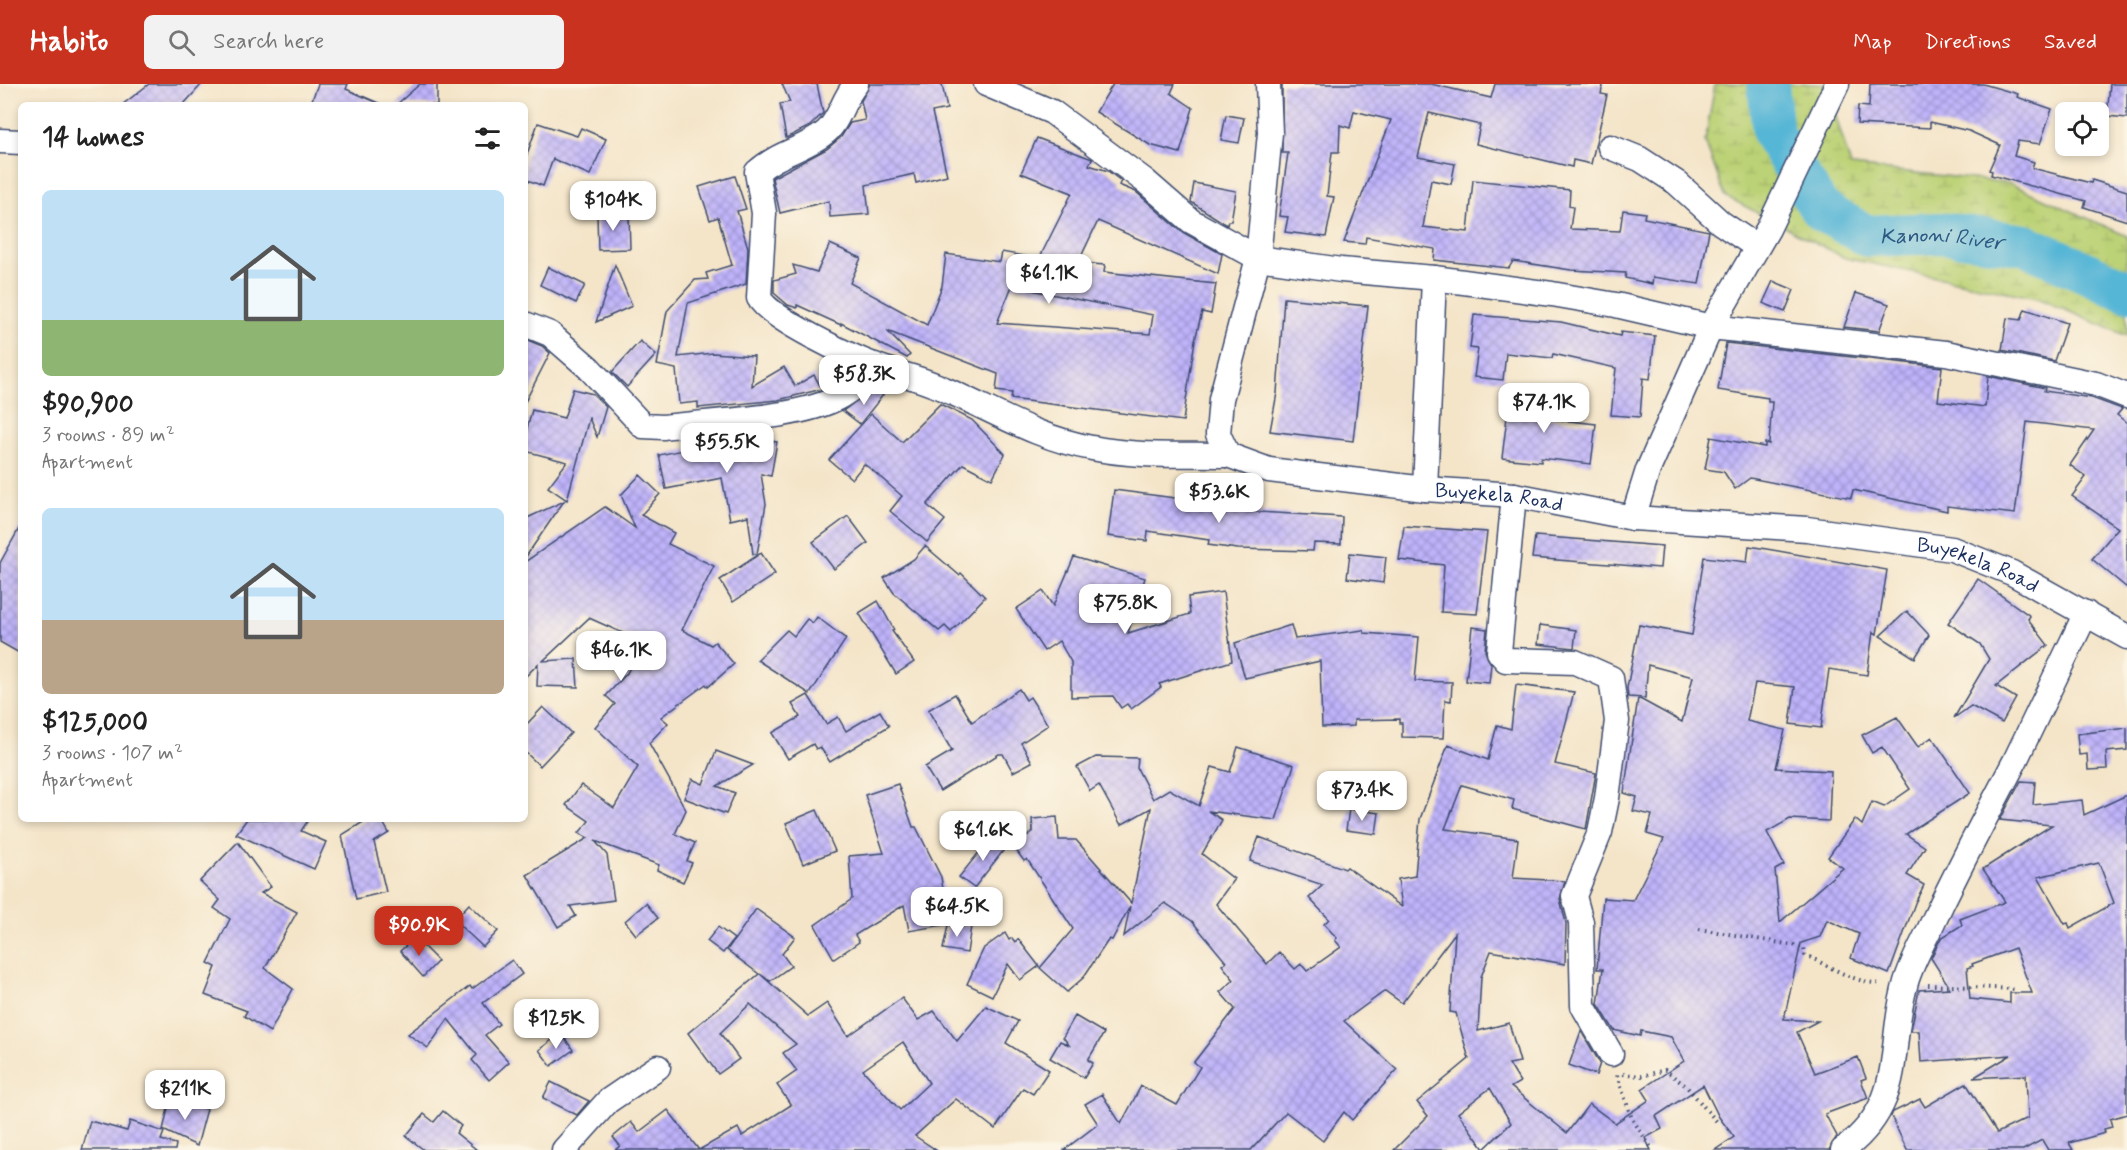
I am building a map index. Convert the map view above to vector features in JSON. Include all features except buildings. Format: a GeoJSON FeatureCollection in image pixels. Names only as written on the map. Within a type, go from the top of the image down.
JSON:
{"type":"FeatureCollection","features":[{"type":"Feature","properties":{"kind":"street","name":"Buyekela Road"},"geometry":{"type":"LineString","coordinates":[[856,84],[829,130],[817,139],[796,147],[767,163],[757,172],[764,213],[763,263],[759,272],[759,290],[762,303],[772,314],[875,365],[920,378],[984,406],[1038,435],[1092,448],[1137,454],[1228,455],[1269,470],[1425,489],[1515,495],[1633,518],[1807,529],[1952,549],[2012,573],[2127,638]]}},
{"type":"Feature","properties":{"kind":"street"},"geometry":{"type":"LineString","coordinates":[[986,84],[1052,112],[1145,181],[1191,221],[1258,258],[1341,270],[1434,278],[1616,305],[1711,327],[1946,352],[2096,384],[2127,396]]}},
{"type":"Feature","properties":{"kind":"street"},"geometry":{"type":"LineString","coordinates":[[1228,455],[1218,434],[1221,399],[1258,258],[1270,132],[1268,84]]}},
{"type":"Feature","properties":{"kind":"street"},"geometry":{"type":"LineString","coordinates":[[1633,518],[1648,470],[1711,327],[1762,238],[1837,84]]}},
{"type":"Feature","properties":{"kind":"street"},"geometry":{"type":"LineString","coordinates":[[0,141],[18,142]]}},
{"type":"Feature","properties":{"kind":"street"},"geometry":{"type":"LineString","coordinates":[[1610,147],[1640,159],[1677,183],[1721,223],[1762,238]]}},
{"type":"Feature","properties":{"kind":"street"},"geometry":{"type":"LineString","coordinates":[[1425,489],[1434,278]]}},
{"type":"Feature","properties":{"kind":"street"},"geometry":{"type":"LineString","coordinates":[[528,325],[550,334],[589,368],[643,426],[663,427],[814,408],[839,397],[858,384],[875,365]]}},
{"type":"Feature","properties":{"kind":"street"},"geometry":{"type":"LineString","coordinates":[[1515,495],[1499,652],[1506,660],[1575,662],[1611,678],[1617,722],[1607,798],[1600,832],[1574,896],[1581,922],[1583,1006],[1611,1054]]}},
{"type":"Feature","properties":{"kind":"street"},"geometry":{"type":"LineString","coordinates":[[1843,1150],[1865,1132],[1881,1109],[1891,1082],[1898,1015],[1907,981],[1950,884],[2014,762],[2086,613]]}},
{"type":"Feature","properties":{"kind":"street"},"geometry":{"type":"LineString","coordinates":[[564,1150],[608,1101],[658,1067]]}},
{"type":"Feature","properties":{"kind":"path"},"geometry":{"type":"LineString","coordinates":[[1699,929],[1804,948],[1806,955],[1873,984],[1907,981],[1931,986],[2014,989]]}},
{"type":"Feature","properties":{"kind":"path"},"geometry":{"type":"LineString","coordinates":[[1653,1150],[1632,1119],[1616,1073],[1642,1077],[1665,1070],[1686,1086],[1718,1123]]}},
{"type":"Feature","properties":{"kind":"green space"},"geometry":{"type":"Polygon","coordinates":[[[1715,84],[1826,84],[1851,166],[2009,183],[2127,236],[2127,336],[2037,298],[1845,258],[1725,196],[1705,142],[1715,84]]]}},
{"type":"Feature","properties":{"kind":"waterway","name":"Kanoni River"},"geometry":{"type":"LineString","coordinates":[[1768,84],[1773,134],[1821,210],[1867,236],[1941,233],[2026,245],[2127,291]]}}]}
